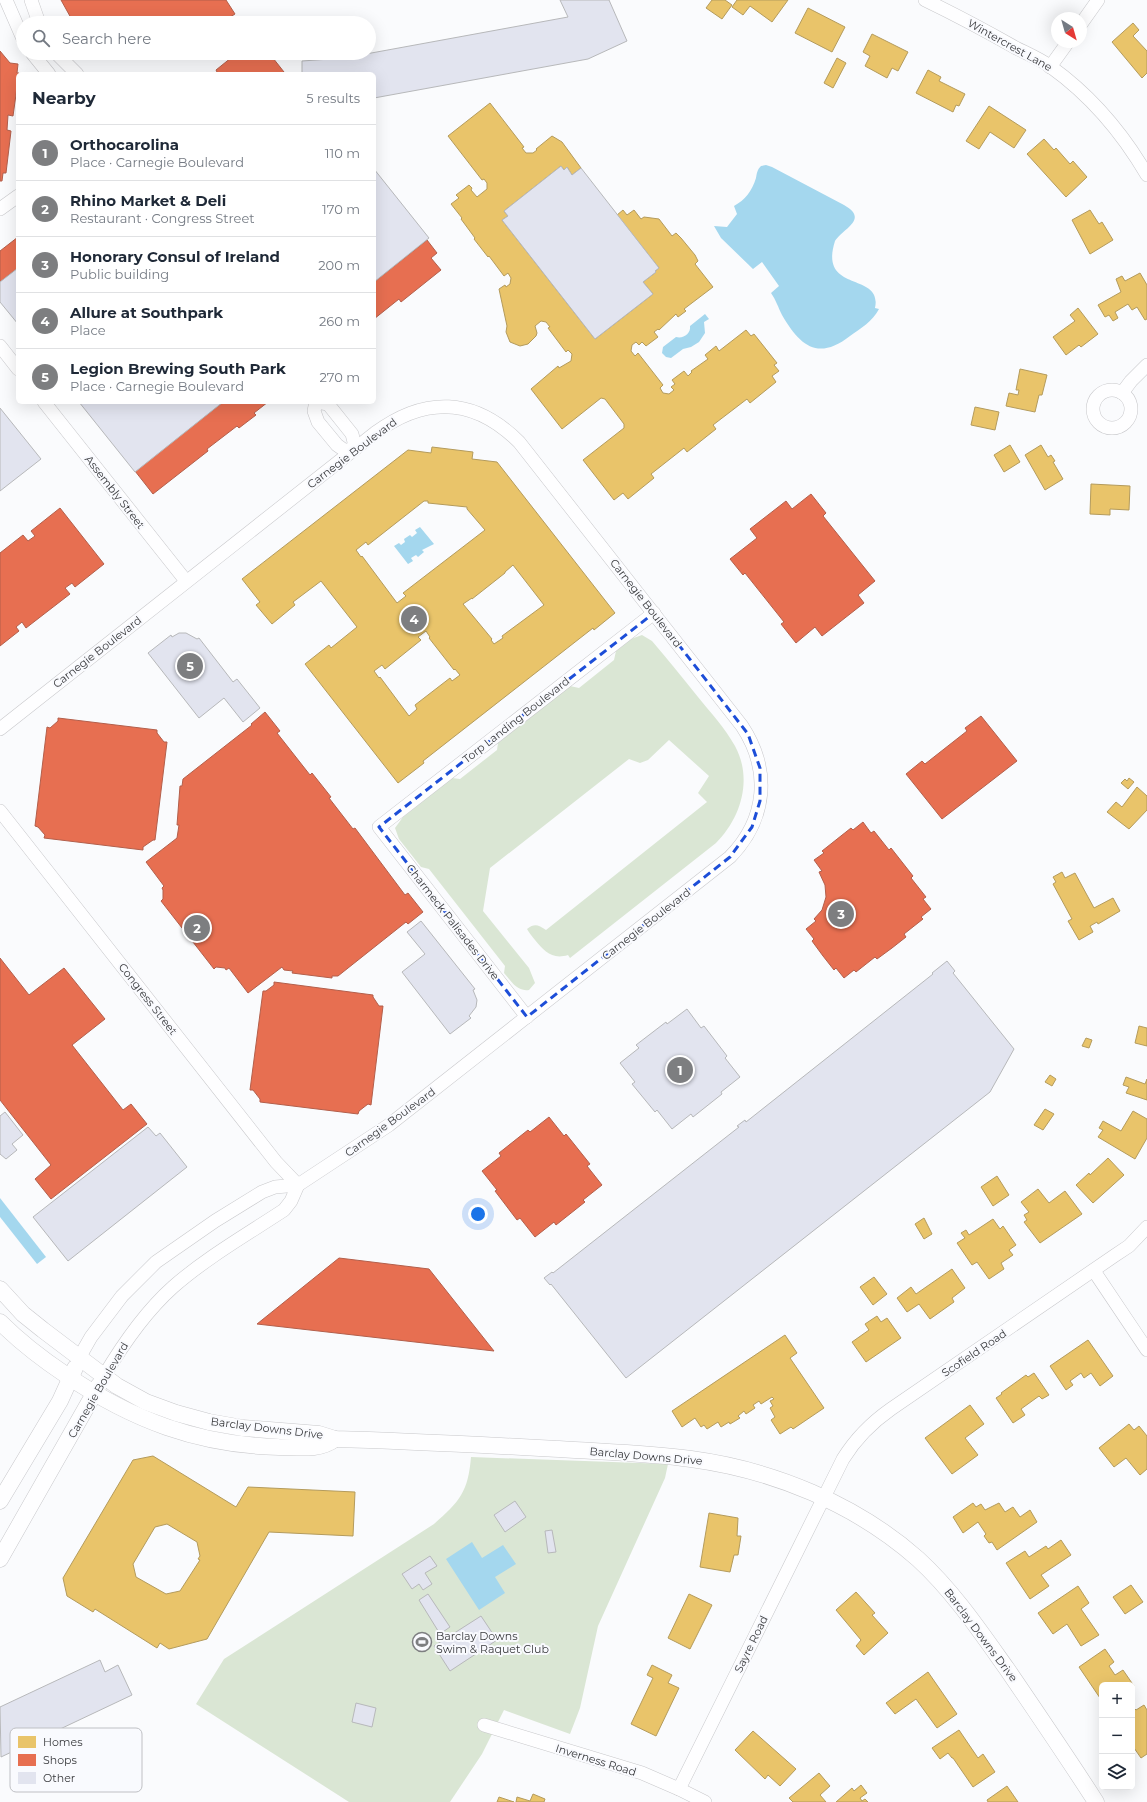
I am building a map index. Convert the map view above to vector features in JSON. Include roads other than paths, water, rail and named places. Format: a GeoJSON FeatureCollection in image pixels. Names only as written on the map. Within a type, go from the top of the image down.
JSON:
{"type":"FeatureCollection","features":[{"type":"Feature","properties":{"kind":"street"},"geometry":{"type":"LineString","coordinates":[[6,0],[16,22]]}},
{"type":"Feature","properties":{"kind":"street"},"geometry":{"type":"LineString","coordinates":[[31,0],[37,16]]}},
{"type":"Feature","properties":{"kind":"street","name":"Wintercrest Lane"},"geometry":{"type":"LineString","coordinates":[[925,0],[979,27],[1050,67],[1076,88],[1104,116],[1132,151],[1147,175]]}},
{"type":"Feature","properties":{"kind":"street"},"geometry":{"type":"LineString","coordinates":[[1087,16],[1098,0]]}},
{"type":"Feature","properties":{"kind":"street"},"geometry":{"type":"LineString","coordinates":[[1050,67],[1064,48]]}},
{"type":"Feature","properties":{"kind":"street"},"geometry":{"type":"LineString","coordinates":[[38,60],[47,72]]}},
{"type":"Feature","properties":{"kind":"street"},"geometry":{"type":"LineString","coordinates":[[63,60],[75,72]]}},
{"type":"Feature","properties":{"kind":"street"},"geometry":{"type":"LineString","coordinates":[[0,209],[16,197]]}},
{"type":"Feature","properties":{"kind":"street"},"geometry":{"type":"LineString","coordinates":[[0,346],[16,366]]}},
{"type":"Feature","properties":{"kind":"street"},"geometry":{"type":"LineString","coordinates":[[1122,393],[1131,381],[1147,365]]}},
{"type":"Feature","properties":{"kind":"street","name":"Assembly Street"},"geometry":{"type":"LineString","coordinates":[[46,404],[186,581]]}},
{"type":"Feature","properties":{"kind":"street"},"geometry":{"type":"LineString","coordinates":[[316,404],[314,411],[318,422],[337,446],[344,450],[353,450],[354,442],[352,434],[328,404]]}},
{"type":"Feature","properties":{"kind":"street","name":"Carnegie Boulevard"},"geometry":{"type":"LineString","coordinates":[[0,729],[186,581],[390,422],[410,412],[421,409],[456,407],[478,413],[494,420],[508,431],[522,446],[735,716],[751,741],[758,760],[761,780],[760,801],[755,819],[743,842],[730,857],[389,1125],[298,1185],[275,1187],[262,1192],[208,1226],[156,1262],[122,1296],[91,1337],[79,1358],[60,1400],[0,1501]]}},
{"type":"Feature","properties":{"kind":"street","name":"Torp Landing Boulevard"},"geometry":{"type":"LineString","coordinates":[[379,827],[654,613]]}},
{"type":"Feature","properties":{"kind":"street","name":"Congress Street"},"geometry":{"type":"LineString","coordinates":[[0,811],[276,1162],[298,1185]]}},
{"type":"Feature","properties":{"kind":"street","name":"Charmeck Palisades Drive"},"geometry":{"type":"LineString","coordinates":[[379,827],[527,1017]]}},
{"type":"Feature","properties":{"kind":"street","name":"Carnegie Boulevard"},"geometry":{"type":"LineString","coordinates":[[0,1559],[104,1376],[132,1333],[164,1296],[209,1260],[284,1210],[291,1201],[298,1185]]}},
{"type":"Feature","properties":{"kind":"street","name":"Scofield Road"},"geometry":{"type":"LineString","coordinates":[[824,1498],[851,1446],[872,1423],[1094,1271],[1129,1246],[1147,1228]]}},
{"type":"Feature","properties":{"kind":"street"},"geometry":{"type":"LineString","coordinates":[[1094,1271],[1147,1350]]}},
{"type":"Feature","properties":{"kind":"street","name":"Barclay Downs Drive"},"geometry":{"type":"LineString","coordinates":[[0,1289],[23,1314],[117,1386],[146,1402],[192,1418],[243,1428],[319,1434],[335,1439],[476,1444],[686,1458],[730,1466],[757,1473],[801,1488],[824,1498],[888,1536],[917,1558],[943,1584],[960,1604],[989,1644],[1096,1802]]}},
{"type":"Feature","properties":{"kind":"street","name":"Barclay Downs Drive"},"geometry":{"type":"LineString","coordinates":[[0,1322],[31,1350],[94,1394],[150,1422],[235,1444],[255,1446],[311,1448],[323,1445],[335,1439]]}},
{"type":"Feature","properties":{"kind":"street","name":"Sayre Road"},"geometry":{"type":"LineString","coordinates":[[679,1789],[824,1498]]}},
{"type":"Feature","properties":{"kind":"street","name":"Inverness Road"},"geometry":{"type":"LineString","coordinates":[[484,1725],[642,1773],[706,1802]]}},
{"type":"Feature","properties":{"kind":"water"},"geometry":{"type":"Polygon","coordinates":[[[766,165],[772,167],[844,205],[851,210],[854,215],[855,219],[835,241],[832,258],[835,269],[842,276],[870,289],[875,297],[875,308],[879,309],[858,331],[839,344],[828,348],[819,349],[803,342],[789,326],[782,315],[771,293],[779,286],[762,262],[753,269],[721,238],[714,226],[727,227],[737,214],[734,206],[742,201],[750,191],[761,166],[766,165]]]}},
{"type":"Feature","properties":{"kind":"water"},"geometry":{"type":"Polygon","coordinates":[[[705,314],[709,319],[704,322],[705,333],[699,342],[691,347],[683,349],[671,358],[666,357],[662,353],[663,347],[676,337],[681,337],[688,334],[690,326],[705,314]]]}},
{"type":"Feature","properties":{"kind":"water"},"geometry":{"type":"Polygon","coordinates":[[[420,527],[434,544],[422,550],[424,552],[418,557],[416,555],[411,558],[413,561],[408,564],[394,546],[399,543],[401,545],[405,542],[404,539],[410,535],[412,537],[417,533],[415,530],[420,527]]]}},
{"type":"Feature","properties":{"kind":"water"},"geometry":{"type":"Polygon","coordinates":[[[0,1198],[46,1257],[37,1264],[0,1217],[0,1198]]]}},
{"type":"Feature","properties":{"kind":"water"},"geometry":{"type":"Polygon","coordinates":[[[472,1542],[482,1558],[503,1545],[516,1564],[495,1577],[505,1593],[479,1610],[446,1559],[472,1542]]]}},
{"type":"Feature","properties":{"kind":"place","name":"Allure at Southpark"},"geometry":{"type":"Point","coordinates":[414,619]}},
{"type":"Feature","properties":{"kind":"place","name":"Legion Brewing South Park"},"geometry":{"type":"Point","coordinates":[190,666]}},
{"type":"Feature","properties":{"kind":"place","name":"Honorary Consul of Ireland"},"geometry":{"type":"Point","coordinates":[841,914]}},
{"type":"Feature","properties":{"kind":"place","name":"Rhino Market & Deli"},"geometry":{"type":"Point","coordinates":[197,928]}},
{"type":"Feature","properties":{"kind":"place","name":"Orthocarolina"},"geometry":{"type":"Point","coordinates":[680,1070]}},
{"type":"Feature","properties":{"kind":"place","name":"Barclay Downs Swim & Raquet Club"},"geometry":{"type":"Point","coordinates":[422,1642]}}]}
